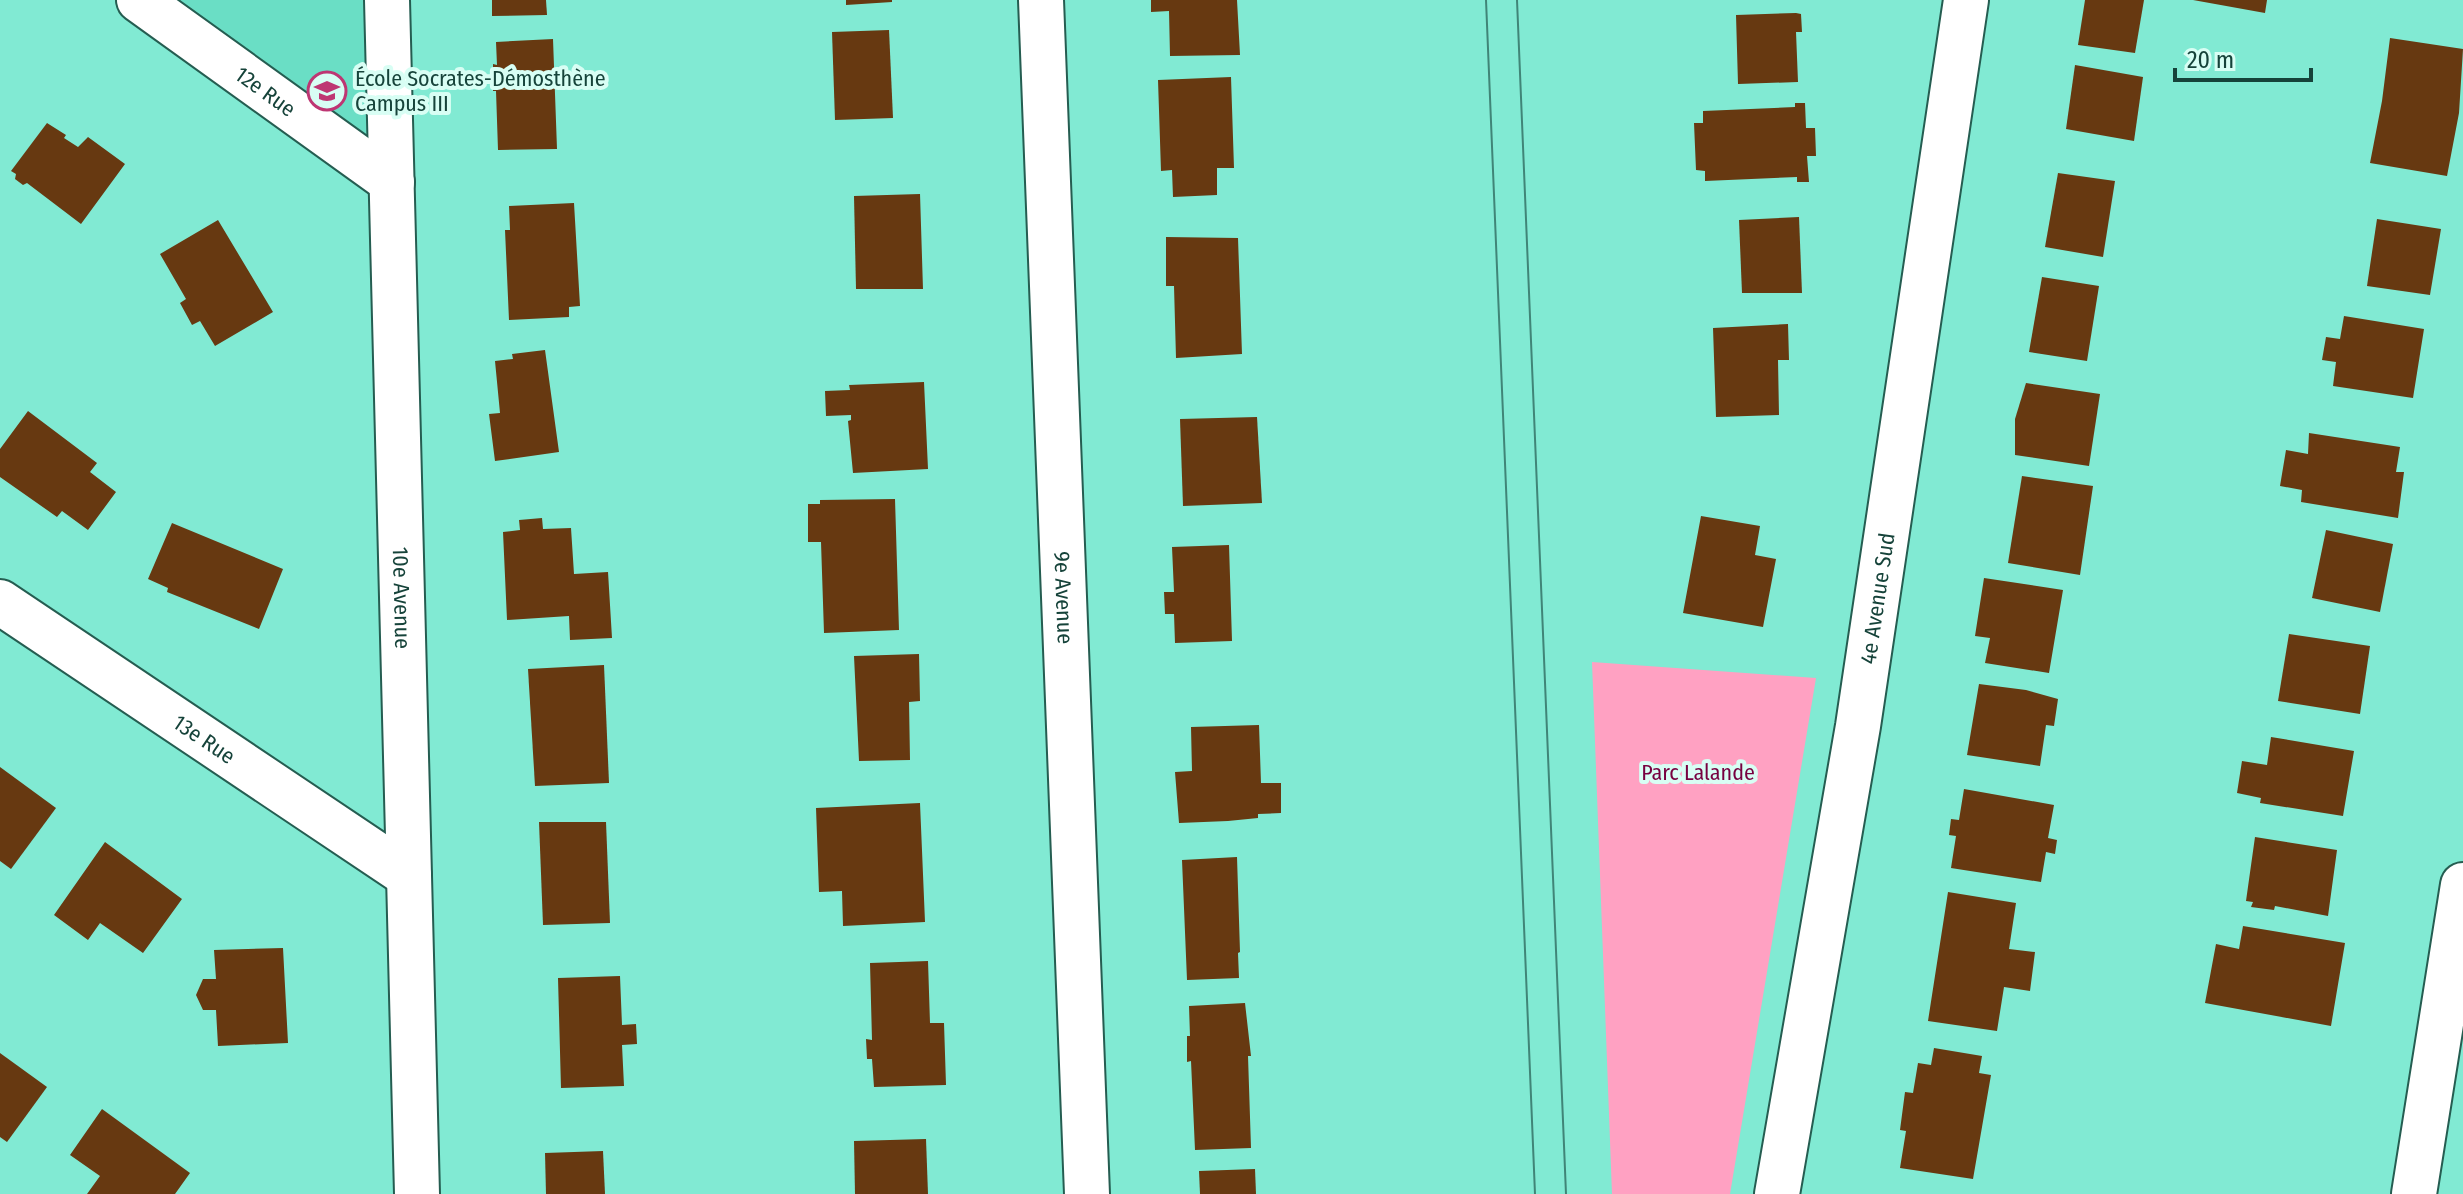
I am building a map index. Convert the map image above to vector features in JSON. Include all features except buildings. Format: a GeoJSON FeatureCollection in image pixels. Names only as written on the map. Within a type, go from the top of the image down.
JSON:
{"type":"FeatureCollection","features":[{"type":"Feature","properties":{"kind":"street","name":"12e Rue"},"geometry":{"type":"LineString","coordinates":[[139,0],[392,182]]}},
{"type":"Feature","properties":{"kind":"street","name":"10e Avenue"},"geometry":{"type":"LineString","coordinates":[[387,0],[417,1194]]}},
{"type":"Feature","properties":{"kind":"street","name":"9e Avenue"},"geometry":{"type":"LineString","coordinates":[[1041,0],[1087,1194]]}},
{"type":"Feature","properties":{"kind":"street","name":"4e Avenue Sud"},"geometry":{"type":"LineString","coordinates":[[1777,1194],[1858,726],[1966,0]]}},
{"type":"Feature","properties":{"kind":"street","name":"13e Rue"},"geometry":{"type":"LineString","coordinates":[[0,602],[409,876]]}},
{"type":"Feature","properties":{"kind":"street"},"geometry":{"type":"LineString","coordinates":[[2414,1194],[2463,885]]}},
{"type":"Feature","properties":{"kind":"shaded area","name":"École Socrates-Démosthène Campus III"},"geometry":{"type":"Polygon","coordinates":[[[139,0],[387,0],[392,182],[139,0]]]}},
{"type":"Feature","properties":{"kind":"green space","name":"Parc Lalande"},"geometry":{"type":"Polygon","coordinates":[[[1592,662],[1816,678],[1730,1194],[1612,1194],[1592,662]]]}},
{"type":"Feature","properties":{"kind":"tram line"},"geometry":{"type":"LineString","coordinates":[[1486,0],[1535,1194]]}},
{"type":"Feature","properties":{"kind":"tram line"},"geometry":{"type":"LineString","coordinates":[[1517,0],[1566,1194]]}},
{"type":"Feature","properties":{"kind":"place","name":"École Socrates-Démosthène Campus III"},"geometry":{"type":"Point","coordinates":[327,91]}}]}
